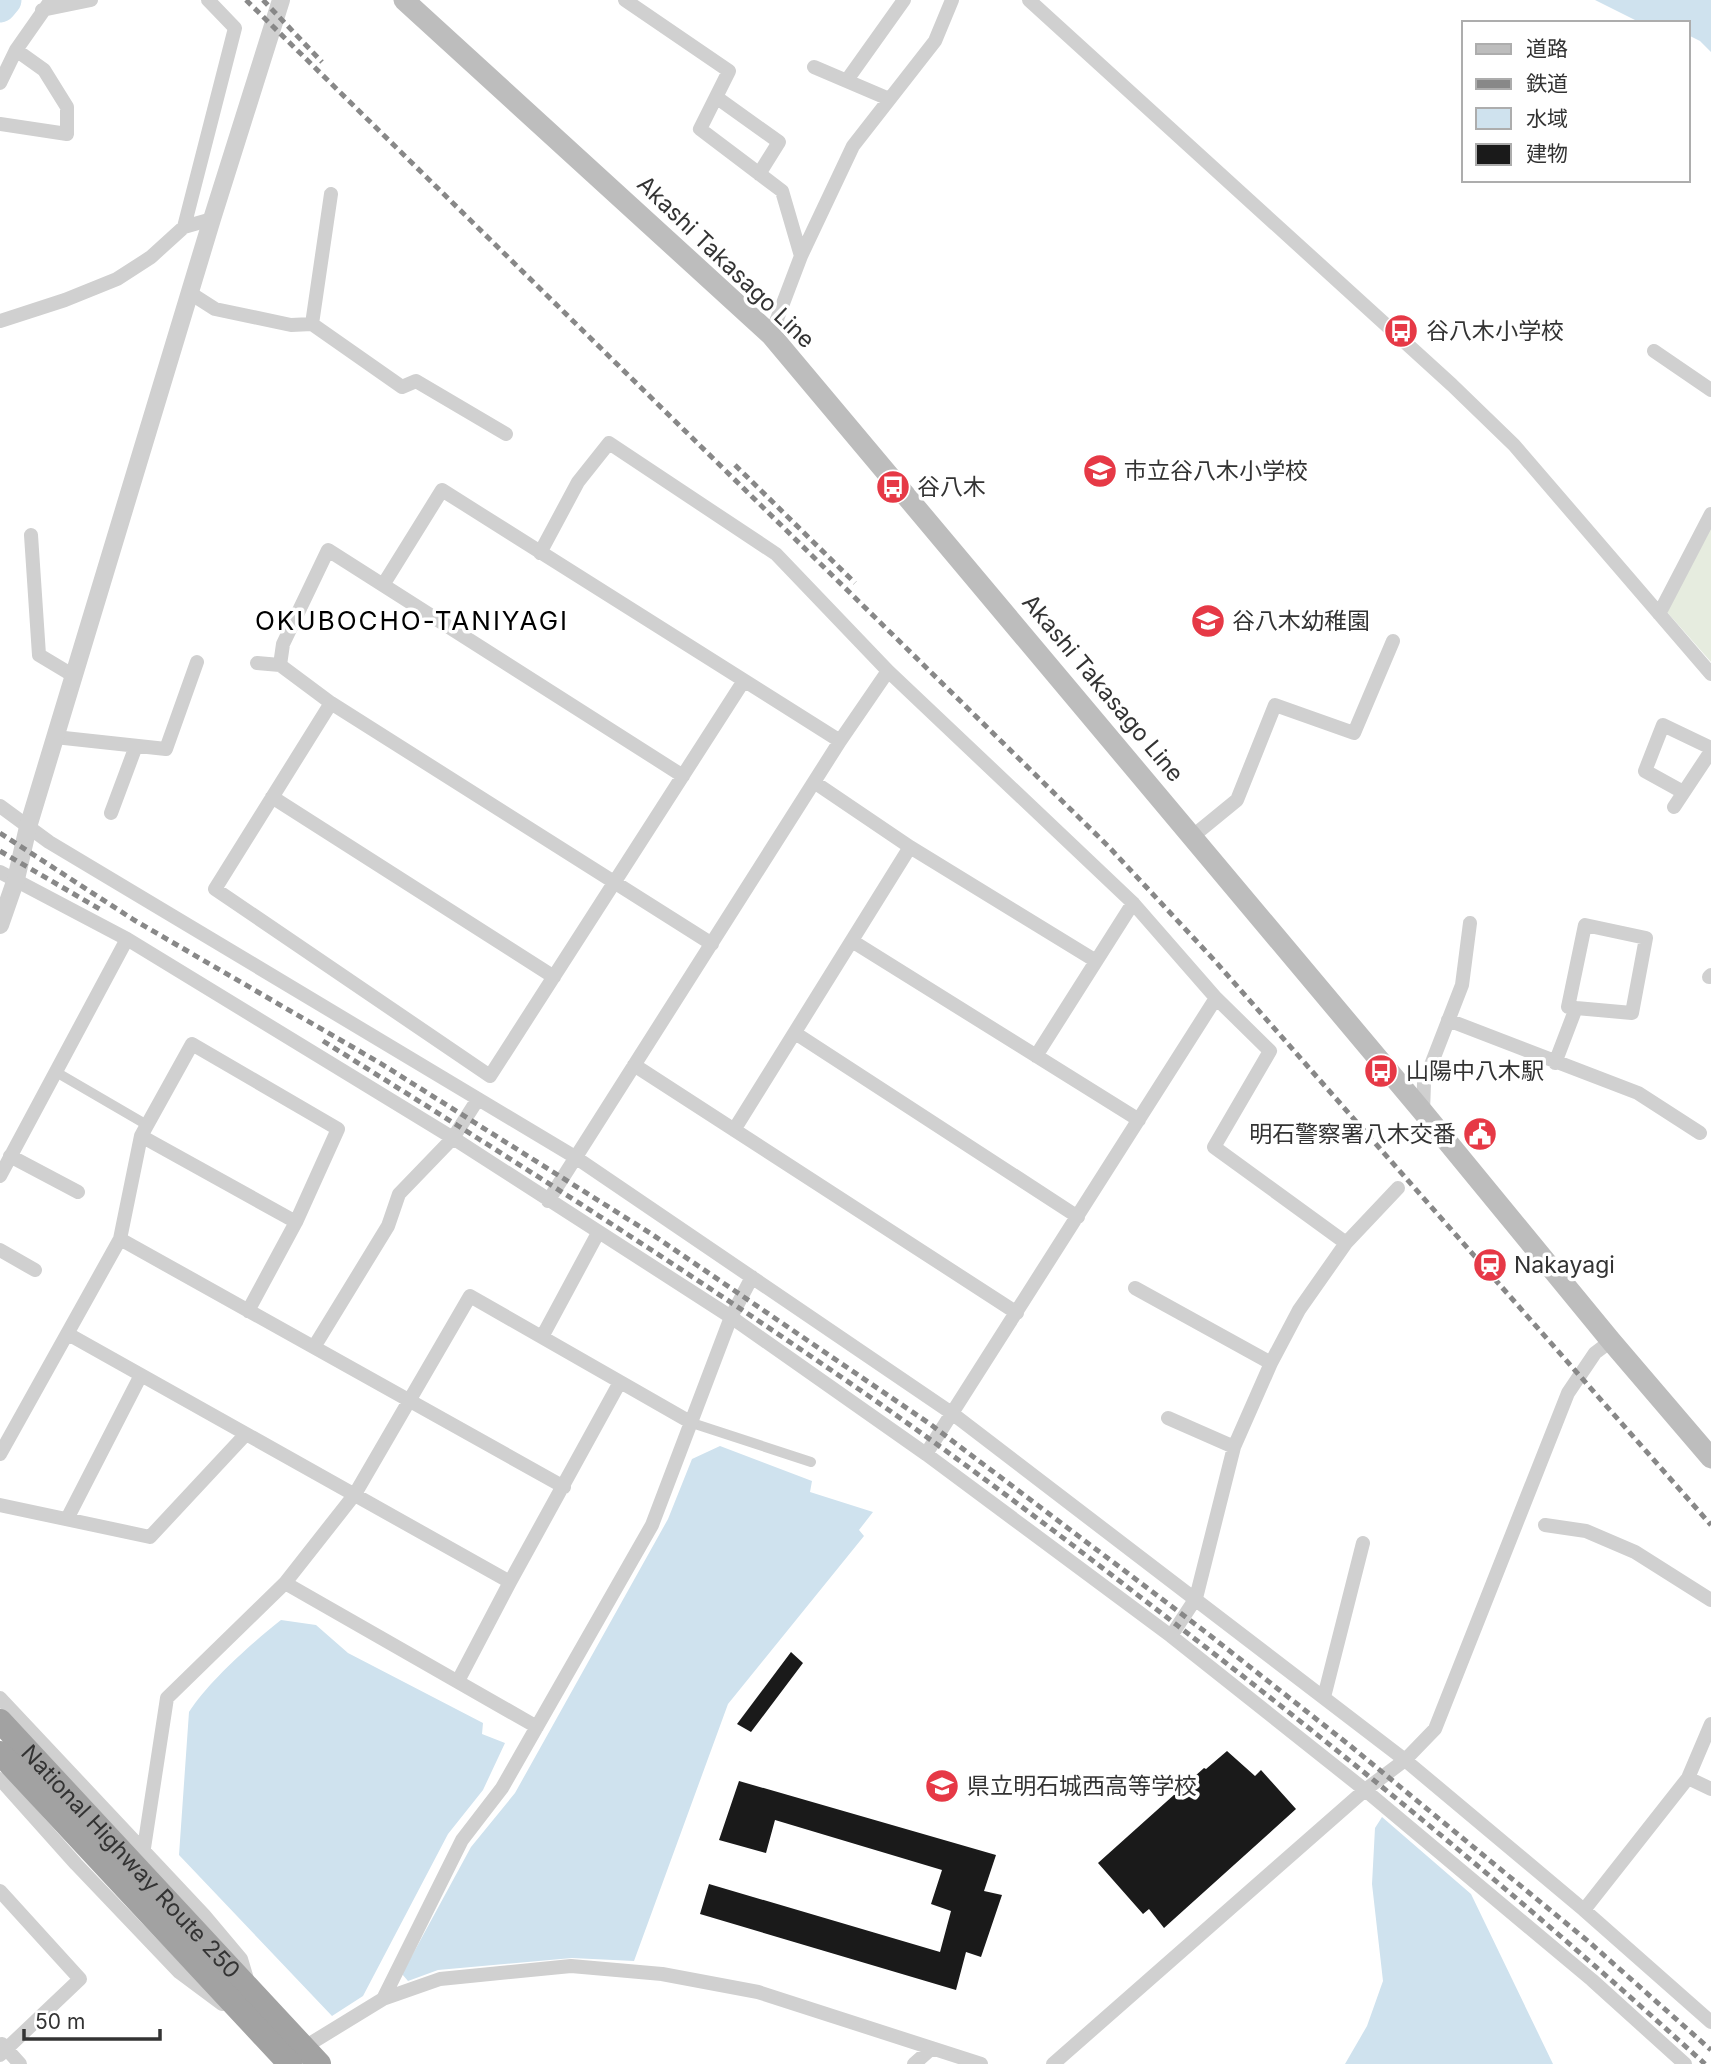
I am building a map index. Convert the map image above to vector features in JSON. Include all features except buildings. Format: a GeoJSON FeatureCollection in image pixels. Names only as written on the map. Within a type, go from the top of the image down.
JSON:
{"type":"FeatureCollection","features":[{"type":"Feature","properties":{"kind":"highway","name":"National Highway Route 250"},"geometry":{"type":"LineString","coordinates":[[0,1721],[251,1992],[295,2060]]}},
{"type":"Feature","properties":{"kind":"highway","name":"National Highway Route 250"},"geometry":{"type":"LineString","coordinates":[[0,1753],[259,2033],[295,2060]]}},
{"type":"Feature","properties":{"kind":"main road","name":"Akashi Takasago Line"},"geometry":{"type":"LineString","coordinates":[[404,0],[771,335],[1711,1458]]}},
{"type":"Feature","properties":{"kind":"street"},"geometry":{"type":"LineString","coordinates":[[0,83],[16,50],[46,5],[91,0]]}},
{"type":"Feature","properties":{"kind":"street"},"geometry":{"type":"LineString","coordinates":[[184,227],[235,28],[208,0]]}},
{"type":"Feature","properties":{"kind":"street"},"geometry":{"type":"LineString","coordinates":[[0,925],[8,875],[28,827],[281,0]]}},
{"type":"Feature","properties":{"kind":"street"},"geometry":{"type":"LineString","coordinates":[[625,0],[729,71],[700,129],[782,191],[801,256]]}},
{"type":"Feature","properties":{"kind":"street"},"geometry":{"type":"LineString","coordinates":[[847,80],[904,0]]}},
{"type":"Feature","properties":{"kind":"street"},"geometry":{"type":"LineString","coordinates":[[771,335],[801,256],[853,146],[935,41],[953,0]]}},
{"type":"Feature","properties":{"kind":"street"},"geometry":{"type":"LineString","coordinates":[[1029,0],[1506,437],[1711,674]]}},
{"type":"Feature","properties":{"kind":"street"},"geometry":{"type":"LineString","coordinates":[[0,124],[67,134],[67,107],[44,71],[16,50]]}},
{"type":"Feature","properties":{"kind":"street"},"geometry":{"type":"LineString","coordinates":[[814,68],[889,99]]}},
{"type":"Feature","properties":{"kind":"street"},"geometry":{"type":"LineString","coordinates":[[716,97],[779,142],[759,174]]}},
{"type":"Feature","properties":{"kind":"street"},"geometry":{"type":"LineString","coordinates":[[312,324],[331,194]]}},
{"type":"Feature","properties":{"kind":"street"},"geometry":{"type":"LineString","coordinates":[[0,321],[65,300],[117,279],[151,257],[184,227],[212,219]]}},
{"type":"Feature","properties":{"kind":"street"},"geometry":{"type":"LineString","coordinates":[[190,293],[215,309],[291,325],[312,324],[402,387],[416,381],[506,434]]}},
{"type":"Feature","properties":{"kind":"street"},"geometry":{"type":"LineString","coordinates":[[1654,351],[1711,390]]}},
{"type":"Feature","properties":{"kind":"street"},"geometry":{"type":"LineString","coordinates":[[540,553],[578,482],[609,443],[776,554],[888,671],[1133,903],[1216,998],[1270,1051],[1214,1147],[1346,1243]]}},
{"type":"Feature","properties":{"kind":"street"},"geometry":{"type":"LineString","coordinates":[[383,585],[442,491],[840,741]]}},
{"type":"Feature","properties":{"kind":"street"},"geometry":{"type":"LineString","coordinates":[[1659,614],[1711,514]]}},
{"type":"Feature","properties":{"kind":"street"},"geometry":{"type":"LineString","coordinates":[[32,536],[38,655],[74,676]]}},
{"type":"Feature","properties":{"kind":"street"},"geometry":{"type":"LineString","coordinates":[[280,665],[283,644],[328,550],[683,776]]}},
{"type":"Feature","properties":{"kind":"street"},"geometry":{"type":"LineString","coordinates":[[1192,836],[1237,800],[1275,705],[1354,733],[1393,641]]}},
{"type":"Feature","properties":{"kind":"street"},"geometry":{"type":"LineString","coordinates":[[55,737],[166,750],[197,663]]}},
{"type":"Feature","properties":{"kind":"street"},"geometry":{"type":"LineString","coordinates":[[257,663],[280,665],[331,703],[712,944]]}},
{"type":"Feature","properties":{"kind":"street"},"geometry":{"type":"LineString","coordinates":[[548,1201],[840,741],[888,671]]}},
{"type":"Feature","properties":{"kind":"street"},"geometry":{"type":"LineString","coordinates":[[331,703],[215,889],[490,1076],[743,682]]}},
{"type":"Feature","properties":{"kind":"street"},"geometry":{"type":"LineString","coordinates":[[1674,807],[1684,792],[1711,749],[1663,725],[1645,771],[1684,792]]}},
{"type":"Feature","properties":{"kind":"street"},"geometry":{"type":"LineString","coordinates":[[111,813],[136,746]]}},
{"type":"Feature","properties":{"kind":"street"},"geometry":{"type":"LineString","coordinates":[[814,782],[910,847],[1096,961]]}},
{"type":"Feature","properties":{"kind":"street"},"geometry":{"type":"LineString","coordinates":[[272,797],[554,977]]}},
{"type":"Feature","properties":{"kind":"street"},"geometry":{"type":"LineString","coordinates":[[0,806],[49,842],[575,1157],[953,1414],[1405,1760],[1584,1910],[1711,2022]]}},
{"type":"Feature","properties":{"kind":"street"},"geometry":{"type":"LineString","coordinates":[[734,1130],[910,847]]}},
{"type":"Feature","properties":{"kind":"street"},"geometry":{"type":"LineString","coordinates":[[8,875],[127,940],[453,1139],[731,1317],[926,1454],[1171,1636],[1365,1790],[1592,1980],[1685,2064]]}},
{"type":"Feature","properties":{"kind":"street"},"geometry":{"type":"LineString","coordinates":[[1036,1056],[1133,903]]}},
{"type":"Feature","properties":{"kind":"street"},"geometry":{"type":"LineString","coordinates":[[1423,1111],[1424,1083],[1462,985],[1471,923]]}},
{"type":"Feature","properties":{"kind":"street"},"geometry":{"type":"LineString","coordinates":[[1585,925],[1646,938],[1632,1013],[1576,1008],[1568,1007],[1585,925]]}},
{"type":"Feature","properties":{"kind":"street"},"geometry":{"type":"LineString","coordinates":[[0,1176],[127,940]]}},
{"type":"Feature","properties":{"kind":"street"},"geometry":{"type":"LineString","coordinates":[[852,941],[1139,1120]]}},
{"type":"Feature","properties":{"kind":"street"},"geometry":{"type":"LineString","coordinates":[[926,1454],[1216,998]]}},
{"type":"Feature","properties":{"kind":"street"},"geometry":{"type":"LineString","coordinates":[[1555,1063],[1576,1008]]}},
{"type":"Feature","properties":{"kind":"street"},"geometry":{"type":"LineString","coordinates":[[1448,1020],[1638,1093],[1700,1133]]}},
{"type":"Feature","properties":{"kind":"street"},"geometry":{"type":"LineString","coordinates":[[794,1033],[1078,1217]]}},
{"type":"Feature","properties":{"kind":"street"},"geometry":{"type":"LineString","coordinates":[[0,1454],[120,1239],[144,1131],[192,1044],[338,1129],[296,1222],[248,1311]]}},
{"type":"Feature","properties":{"kind":"street"},"geometry":{"type":"LineString","coordinates":[[634,1065],[1017,1313]]}},
{"type":"Feature","properties":{"kind":"street"},"geometry":{"type":"LineString","coordinates":[[55,1072],[144,1131],[296,1222]]}},
{"type":"Feature","properties":{"kind":"street"},"geometry":{"type":"LineString","coordinates":[[314,1348],[388,1226],[399,1194],[453,1139],[478,1099]]}},
{"type":"Feature","properties":{"kind":"street"},"geometry":{"type":"LineString","coordinates":[[10,1157],[78,1192]]}},
{"type":"Feature","properties":{"kind":"street"},"geometry":{"type":"LineString","coordinates":[[1171,1636],[1196,1598],[1234,1447],[1271,1363],[1298,1310],[1346,1243],[1398,1188]]}},
{"type":"Feature","properties":{"kind":"street"},"geometry":{"type":"LineString","coordinates":[[542,1337],[598,1233]]}},
{"type":"Feature","properties":{"kind":"street"},"geometry":{"type":"LineString","coordinates":[[120,1239],[564,1487]]}},
{"type":"Feature","properties":{"kind":"street"},"geometry":{"type":"LineString","coordinates":[[0,1250],[34,1270]]}},
{"type":"Feature","properties":{"kind":"street"},"geometry":{"type":"LineString","coordinates":[[383,1999],[461,1840],[502,1788],[652,1524],[731,1317],[752,1277]]}},
{"type":"Feature","properties":{"kind":"street"},"geometry":{"type":"LineString","coordinates":[[1135,1289],[1271,1363]]}},
{"type":"Feature","properties":{"kind":"street"},"geometry":{"type":"LineString","coordinates":[[144,1848],[167,1698],[285,1583],[355,1494],[470,1296],[692,1423],[811,1462]]}},
{"type":"Feature","properties":{"kind":"street"},"geometry":{"type":"LineString","coordinates":[[68,1334],[510,1582]]}},
{"type":"Feature","properties":{"kind":"street"},"geometry":{"type":"LineString","coordinates":[[1053,2064],[1365,1790],[1405,1760],[1435,1729],[1568,1392],[1595,1353],[1611,1341]]}},
{"type":"Feature","properties":{"kind":"street"},"geometry":{"type":"LineString","coordinates":[[67,1519],[141,1375]]}},
{"type":"Feature","properties":{"kind":"street"},"geometry":{"type":"LineString","coordinates":[[458,1681],[620,1382]]}},
{"type":"Feature","properties":{"kind":"street"},"geometry":{"type":"LineString","coordinates":[[1168,1418],[1234,1447]]}},
{"type":"Feature","properties":{"kind":"street"},"geometry":{"type":"LineString","coordinates":[[0,1504],[150,1537],[246,1434]]}},
{"type":"Feature","properties":{"kind":"street"},"geometry":{"type":"LineString","coordinates":[[1545,1525],[1586,1531],[1634,1552],[1711,1600]]}},
{"type":"Feature","properties":{"kind":"street"},"geometry":{"type":"LineString","coordinates":[[1324,1697],[1363,1543]]}},
{"type":"Feature","properties":{"kind":"street"},"geometry":{"type":"LineString","coordinates":[[285,1583],[537,1727]]}},
{"type":"Feature","properties":{"kind":"street"},"geometry":{"type":"LineString","coordinates":[[0,1698],[144,1848],[204,1915],[241,1959],[251,1992]]}},
{"type":"Feature","properties":{"kind":"street"},"geometry":{"type":"LineString","coordinates":[[1584,1910],[1688,1778],[1711,1724]]}},
{"type":"Feature","properties":{"kind":"street"},"geometry":{"type":"LineString","coordinates":[[1688,1778],[1711,1789]]}},
{"type":"Feature","properties":{"kind":"street"},"geometry":{"type":"LineString","coordinates":[[0,1779],[76,1864],[180,1972],[259,2033]]}},
{"type":"Feature","properties":{"kind":"street"},"geometry":{"type":"LineString","coordinates":[[0,1891],[80,1979],[2,2049],[19,2064]]}},
{"type":"Feature","properties":{"kind":"street"},"geometry":{"type":"LineString","coordinates":[[295,2060],[383,1999],[440,1979],[572,1966],[662,1974],[758,1992],[981,2064]]}},
{"type":"Feature","properties":{"kind":"street"},"geometry":{"type":"LineString","coordinates":[[914,2064],[932,2048]]}},
{"type":"Feature","properties":{"kind":"shaded area"},"geometry":{"type":"Polygon","coordinates":[[[1711,527],[1711,662],[1667,612],[1711,527]]]}},
{"type":"Feature","properties":{"kind":"water"},"geometry":{"type":"Polygon","coordinates":[[[1595,0],[1711,0],[1711,52],[1690,36],[1690,21],[1635,20],[1595,0]]]}},
{"type":"Feature","properties":{"kind":"water"},"geometry":{"type":"Polygon","coordinates":[[[720,1446],[812,1481],[810,1492],[873,1512],[859,1530],[864,1536],[728,1704],[634,1961],[572,1958],[438,1970],[408,1981],[402,1974],[471,1847],[515,1793],[668,1519],[692,1459],[720,1446]]]}},
{"type":"Feature","properties":{"kind":"water"},"geometry":{"type":"Polygon","coordinates":[[[281,1620],[316,1625],[348,1653],[483,1723],[482,1734],[505,1743],[483,1790],[448,1834],[363,1996],[332,2016],[179,1855],[189,1712],[219,1675],[281,1620]]]}},
{"type":"Feature","properties":{"kind":"water"},"geometry":{"type":"Polygon","coordinates":[[[1382,1817],[1471,1894],[1553,2064],[1345,2064],[1367,2026],[1383,1981],[1372,1884],[1375,1828],[1382,1817]]]}},
{"type":"Feature","properties":{"kind":"waterway"},"geometry":{"type":"LineString","coordinates":[[0,6],[5,0]]}},
{"type":"Feature","properties":{"kind":"railway"},"geometry":{"type":"LineString","coordinates":[[246,0],[1109,847],[1215,961],[1711,1525]]}},
{"type":"Feature","properties":{"kind":"railway"},"geometry":{"type":"LineString","coordinates":[[263,0],[322,62]]}},
{"type":"Feature","properties":{"kind":"railway"},"geometry":{"type":"LineString","coordinates":[[735,465],[855,583]]}},
{"type":"Feature","properties":{"kind":"railway"},"geometry":{"type":"LineString","coordinates":[[0,833],[134,920],[380,1063],[650,1233],[930,1424],[1203,1630],[1348,1744],[1589,1942],[1711,2050]]}},
{"type":"Feature","properties":{"kind":"railway"},"geometry":{"type":"LineString","coordinates":[[0,851],[103,911]]}},
{"type":"Feature","properties":{"kind":"railway"},"geometry":{"type":"LineString","coordinates":[[323,1041],[728,1300],[1008,1496],[1364,1772],[1571,1945],[1705,2064]]}},
{"type":"Feature","properties":{"kind":"place","name":"谷八木小学校"},"geometry":{"type":"Point","coordinates":[1401,331]}},
{"type":"Feature","properties":{"kind":"place","name":"市立谷八木小学校"},"geometry":{"type":"Point","coordinates":[1100,471]}},
{"type":"Feature","properties":{"kind":"place","name":"谷八木"},"geometry":{"type":"Point","coordinates":[893,487]}},
{"type":"Feature","properties":{"kind":"place","name":"谷八木幼稚園"},"geometry":{"type":"Point","coordinates":[1208,621]}},
{"type":"Feature","properties":{"kind":"place","name":"山陽中八木駅"},"geometry":{"type":"Point","coordinates":[1381,1071]}},
{"type":"Feature","properties":{"kind":"place","name":"明石警察署八木交番"},"geometry":{"type":"Point","coordinates":[1480,1134]}},
{"type":"Feature","properties":{"kind":"place","name":"Nakayagi"},"geometry":{"type":"Point","coordinates":[1490,1265]}},
{"type":"Feature","properties":{"kind":"place","name":"県立明石城西高等学校"},"geometry":{"type":"Point","coordinates":[942,1786]}},
{"type":"Feature","properties":{"kind":"district","name":"OKUBOCHO-TANIYAGI"},"geometry":{"type":"Point","coordinates":[412,621]}}]}
